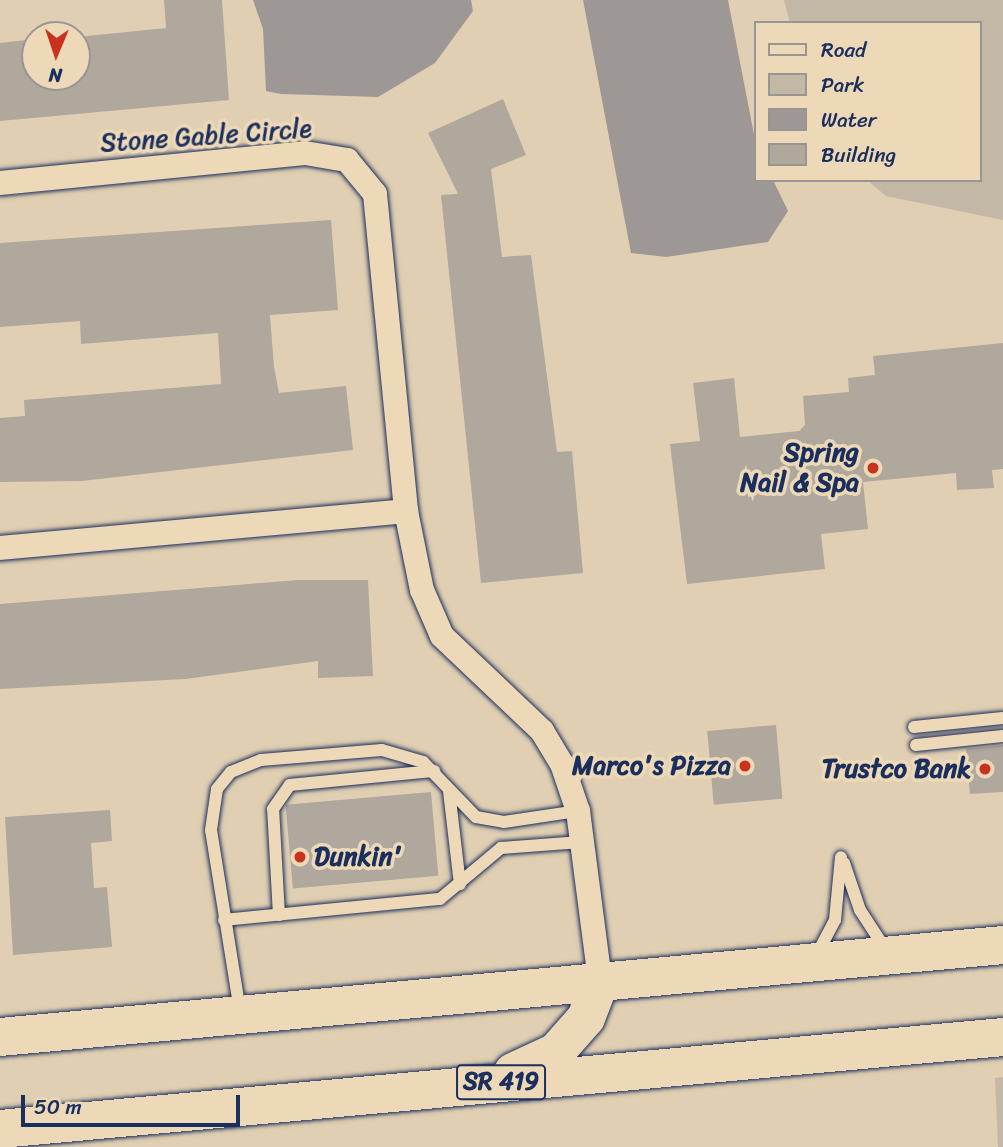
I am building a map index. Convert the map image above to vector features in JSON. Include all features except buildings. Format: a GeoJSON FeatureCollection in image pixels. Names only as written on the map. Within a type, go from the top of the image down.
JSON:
{"type":"FeatureCollection","features":[{"type":"Feature","properties":{"kind":"main road"},"geometry":{"type":"LineString","coordinates":[[0,1037],[1003,945]]}},
{"type":"Feature","properties":{"kind":"main road"},"geometry":{"type":"LineString","coordinates":[[489,1083],[556,1052],[586,1018],[600,982]]}},
{"type":"Feature","properties":{"kind":"main road","name":"SR 419"},"geometry":{"type":"LineString","coordinates":[[0,1129],[1003,1037]]}},
{"type":"Feature","properties":{"kind":"street","name":"Stone Gable Circle"},"geometry":{"type":"LineString","coordinates":[[0,184],[305,153],[347,160],[375,194],[406,511],[422,590],[442,636],[542,731],[578,811],[600,982]]}},
{"type":"Feature","properties":{"kind":"street"},"geometry":{"type":"LineString","coordinates":[[0,548],[406,511]]}},
{"type":"Feature","properties":{"kind":"lane"},"geometry":{"type":"LineString","coordinates":[[915,727],[1003,718]]}},
{"type":"Feature","properties":{"kind":"lane"},"geometry":{"type":"LineString","coordinates":[[916,745],[1003,736]]}},
{"type":"Feature","properties":{"kind":"lane"},"geometry":{"type":"LineString","coordinates":[[241,1015],[211,830],[217,789],[231,772],[261,760],[382,750],[434,771],[449,791],[476,817],[504,822],[578,811]]}},
{"type":"Feature","properties":{"kind":"lane"},"geometry":{"type":"LineString","coordinates":[[279,915],[273,809],[290,785],[434,771]]}},
{"type":"Feature","properties":{"kind":"lane"},"geometry":{"type":"LineString","coordinates":[[449,791],[460,884]]}},
{"type":"Feature","properties":{"kind":"lane"},"geometry":{"type":"LineString","coordinates":[[224,920],[440,899],[501,848],[581,842]]}},
{"type":"Feature","properties":{"kind":"lane"},"geometry":{"type":"LineString","coordinates":[[812,962],[835,920],[841,857],[860,910],[890,955]]}},
{"type":"Feature","properties":{"kind":"green space"},"geometry":{"type":"Polygon","coordinates":[[[784,0],[1003,0],[1003,220],[886,196],[869,182],[982,182],[982,21],[789,21],[784,0]]]}},
{"type":"Feature","properties":{"kind":"green space"},"geometry":{"type":"Polygon","coordinates":[[[1003,1077],[1003,1147],[998,1147],[995,1078],[1003,1077]]]}},
{"type":"Feature","properties":{"kind":"water"},"geometry":{"type":"Polygon","coordinates":[[[253,0],[471,0],[473,11],[435,63],[378,97],[281,94],[266,91],[263,29],[253,0]]]}},
{"type":"Feature","properties":{"kind":"water"},"geometry":{"type":"Polygon","coordinates":[[[583,0],[728,0],[754,135],[754,182],[774,182],[788,211],[768,242],[666,257],[631,253],[583,0]]]}},
{"type":"Feature","properties":{"kind":"place","name":"Spring Nail & Spa"},"geometry":{"type":"Point","coordinates":[873,468]}},
{"type":"Feature","properties":{"kind":"place","name":"Marco's Pizza"},"geometry":{"type":"Point","coordinates":[745,766]}},
{"type":"Feature","properties":{"kind":"place","name":"Trustco Bank"},"geometry":{"type":"Point","coordinates":[985,769]}},
{"type":"Feature","properties":{"kind":"place","name":"Dunkin'"},"geometry":{"type":"Point","coordinates":[300,857]}}]}
